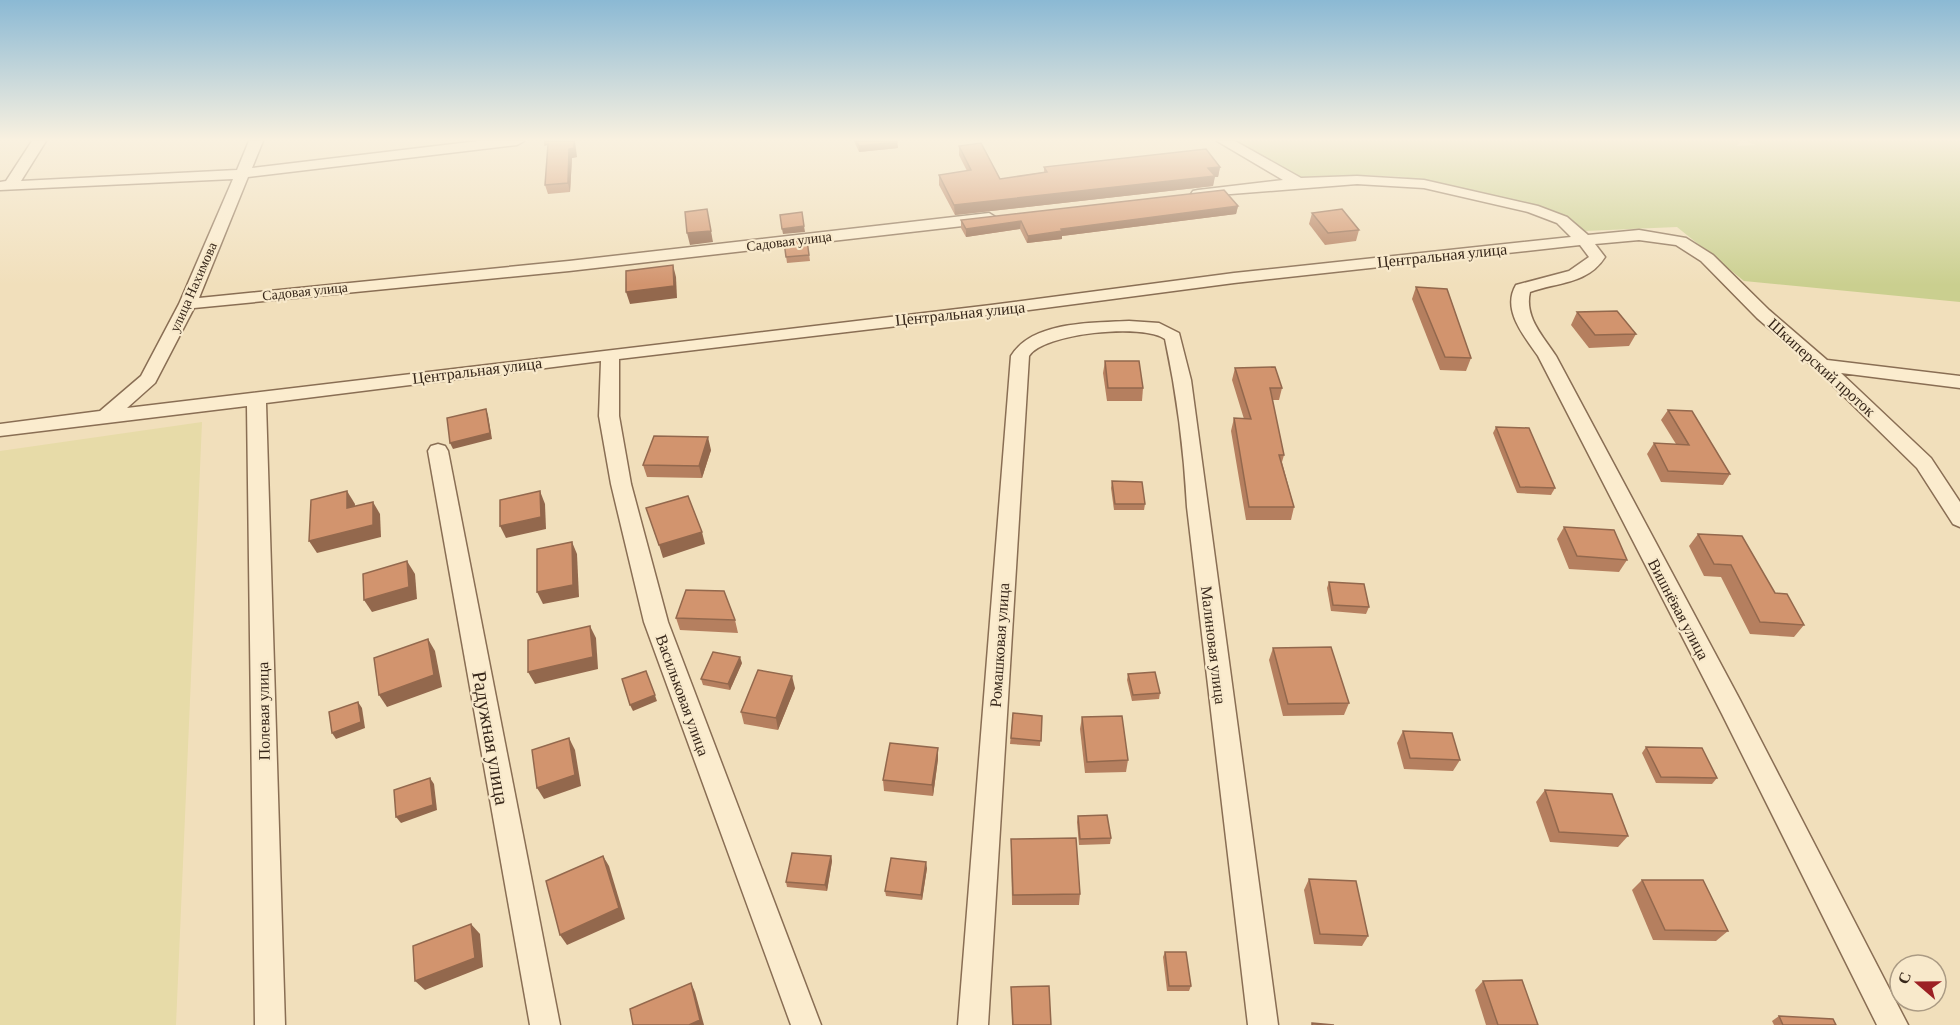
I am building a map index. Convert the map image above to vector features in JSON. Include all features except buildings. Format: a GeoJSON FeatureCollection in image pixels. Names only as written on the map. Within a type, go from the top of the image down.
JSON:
{"type":"FeatureCollection","features":[{"type":"Feature","properties":{"kind":"street","name":"улица Нахимова"},"geometry":{"type":"LineString","coordinates":[[105,417],[148,379],[188,304],[234,189]]}},
{"type":"Feature","properties":{"kind":"street"},"geometry":{"type":"LineString","coordinates":[[1178,196],[1244,189]]}},
{"type":"Feature","properties":{"kind":"street"},"geometry":{"type":"LineString","coordinates":[[1445,189],[1533,209],[1562,220],[1584,240]]}},
{"type":"Feature","properties":{"kind":"street","name":"Садовая улица"},"geometry":{"type":"LineString","coordinates":[[188,304],[569,266],[1004,216]]}},
{"type":"Feature","properties":{"kind":"street","name":"Центральная улица"},"geometry":{"type":"LineString","coordinates":[[0,430],[610,354],[991,310],[1234,278],[1584,240],[1639,235],[1664,237]]}},
{"type":"Feature","properties":{"kind":"street","name":"Шкиперский проток"},"geometry":{"type":"LineString","coordinates":[[1664,237],[1694,248],[1707,258],[1763,314],[1822,365],[1924,464],[1960,519]]}},
{"type":"Feature","properties":{"kind":"street","name":"Вишнёвая улица"},"geometry":{"type":"LineString","coordinates":[[1584,240],[1597,257],[1593,267],[1580,274],[1538,281],[1522,289],[1518,301],[1520,315],[1547,356],[1720,686],[1893,1025]]}},
{"type":"Feature","properties":{"kind":"street","name":"Малиновая улица"},"geometry":{"type":"LineString","coordinates":[[1103,328],[1144,326],[1165,331],[1173,337],[1187,395],[1193,436],[1197,507],[1263,1025]]}},
{"type":"Feature","properties":{"kind":"street","name":"Ромашковая улица"},"geometry":{"type":"LineString","coordinates":[[973,1025],[1020,356],[1026,346],[1041,338],[1103,328]]}},
{"type":"Feature","properties":{"kind":"street","name":"Васильковая улица"},"geometry":{"type":"LineString","coordinates":[[610,354],[609,416],[621,484],[656,622],[806,1025]]}},
{"type":"Feature","properties":{"kind":"street"},"geometry":{"type":"LineString","coordinates":[[1822,365],[1960,382]]}},
{"type":"Feature","properties":{"kind":"street","name":"Полевая улица"},"geometry":{"type":"LineString","coordinates":[[256,398],[270,1025]]}},
{"type":"Feature","properties":{"kind":"street","name":"Радужная улица"},"geometry":{"type":"LineString","coordinates":[[438,452],[545,1025]]}},
{"type":"Feature","properties":{"kind":"shaded area"},"geometry":{"type":"Polygon","coordinates":[[[202,422],[176,1025],[0,1025],[0,451],[202,422]]]}},
{"type":"Feature","properties":{"kind":"green space"},"geometry":{"type":"Polygon","coordinates":[[[1459,189],[1960,189],[1960,302],[1744,281],[1677,227],[1585,231],[1566,217],[1459,189]]]}}]}
